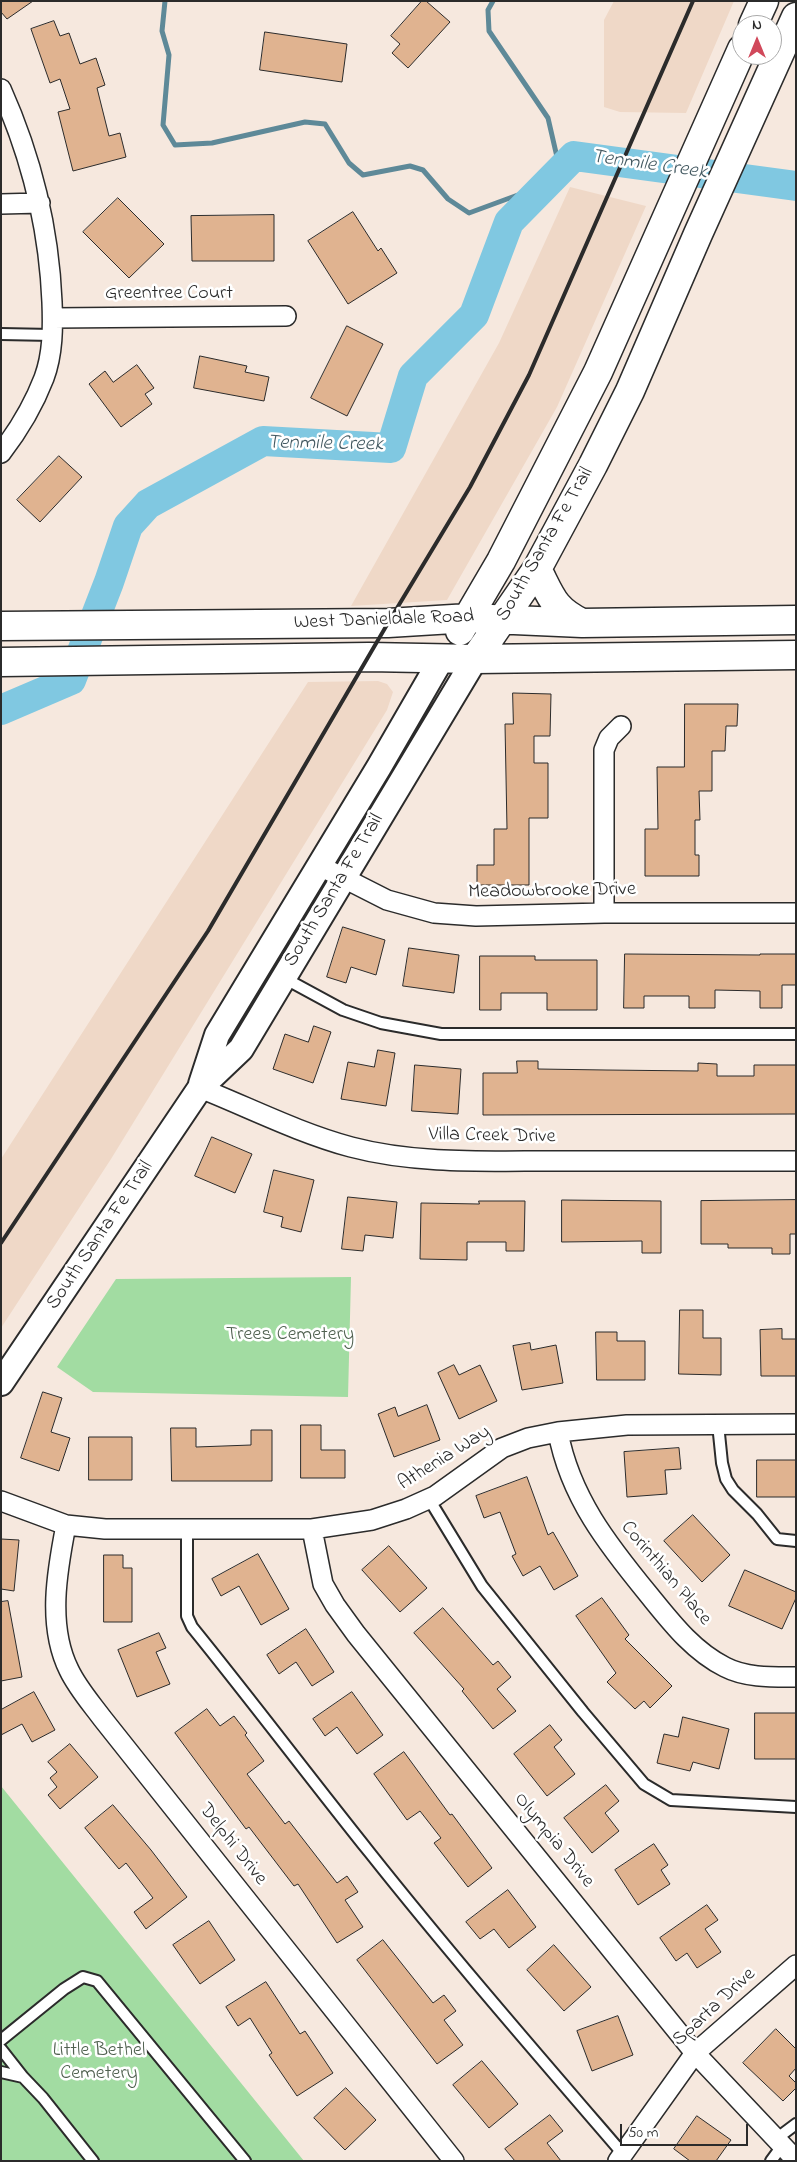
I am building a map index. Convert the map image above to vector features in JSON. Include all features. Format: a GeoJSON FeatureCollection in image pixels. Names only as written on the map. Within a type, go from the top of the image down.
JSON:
{"type":"FeatureCollection","features":[{"type":"Feature","properties":{"kind":"main road"},"geometry":{"type":"LineString","coordinates":[[758,15],[764,1]]}},
{"type":"Feature","properties":{"kind":"main road","name":"South Santa Fe Trail"},"geometry":{"type":"LineString","coordinates":[[475,659],[537,569],[630,391],[752,111],[796,17]]}},
{"type":"Feature","properties":{"kind":"main road","name":"South Santa Fe Trail"},"geometry":{"type":"LineString","coordinates":[[442,658],[469,618],[552,464],[598,372],[735,65]]}},
{"type":"Feature","properties":{"kind":"main road"},"geometry":{"type":"LineString","coordinates":[[598,372],[630,391]]}},
{"type":"Feature","properties":{"kind":"main road"},"geometry":{"type":"LineString","coordinates":[[537,569],[552,599],[565,615],[582,623]]}},
{"type":"Feature","properties":{"kind":"main road","name":"West Danieldale Road"},"geometry":{"type":"LineString","coordinates":[[1,626],[388,623],[469,618],[505,618],[582,623],[796,620]]}},
{"type":"Feature","properties":{"kind":"main road","name":"West Danieldale Road"},"geometry":{"type":"LineString","coordinates":[[13,662],[796,656]]}},
{"type":"Feature","properties":{"kind":"street"},"geometry":{"type":"LineString","coordinates":[[1,89],[12,114],[40,203],[51,277],[52,327],[51,350],[45,376],[34,400],[1,453]]}},
{"type":"Feature","properties":{"kind":"street"},"geometry":{"type":"LineString","coordinates":[[1,204],[40,203]]}},
{"type":"Feature","properties":{"kind":"street","name":"Greentree Court"},"geometry":{"type":"LineString","coordinates":[[52,327],[286,316]]}},
{"type":"Feature","properties":{"kind":"street","name":"South Santa Fe Trail"},"geometry":{"type":"LineString","coordinates":[[200,1088],[217,1035],[320,866],[442,658]]}},
{"type":"Feature","properties":{"kind":"street","name":"South Santa Fe Trail"},"geometry":{"type":"LineString","coordinates":[[1,1383],[200,1088],[241,1048],[475,659]]}},
{"type":"Feature","properties":{"kind":"street"},"geometry":{"type":"LineString","coordinates":[[604,913],[604,750],[609,738],[621,726]]}},
{"type":"Feature","properties":{"kind":"street","name":"Meadowbrooke Drive"},"geometry":{"type":"LineString","coordinates":[[320,866],[387,900],[434,913],[476,916],[796,912]]}},
{"type":"Feature","properties":{"kind":"street"},"geometry":{"type":"LineString","coordinates":[[260,965],[283,978]]}},
{"type":"Feature","properties":{"kind":"street","name":"Villa Creek Drive"},"geometry":{"type":"LineString","coordinates":[[200,1088],[319,1137],[352,1148],[396,1155],[437,1160],[796,1161]]}},
{"type":"Feature","properties":{"kind":"street","name":"Athenia Way"},"geometry":{"type":"LineString","coordinates":[[1,1501],[66,1525],[105,1529],[312,1529],[372,1520],[406,1509],[429,1499],[502,1448],[528,1438],[558,1432],[627,1425],[796,1424]]}},
{"type":"Feature","properties":{"kind":"street","name":"Corinthian Place"},"geometry":{"type":"LineString","coordinates":[[558,1432],[563,1457],[588,1514],[629,1571],[674,1626],[709,1658],[727,1668],[751,1676],[796,1677]]}},
{"type":"Feature","properties":{"kind":"street","name":"Delphi Drive"},"geometry":{"type":"LineString","coordinates":[[66,1525],[60,1557],[57,1620],[61,1649],[68,1670],[102,1718],[454,2161]]}},
{"type":"Feature","properties":{"kind":"street","name":"Olympia Drive"},"geometry":{"type":"LineString","coordinates":[[312,1529],[323,1584],[335,1605],[694,2053],[776,2149],[796,2160]]}},
{"type":"Feature","properties":{"kind":"street","name":"Sparta Drive"},"geometry":{"type":"LineString","coordinates":[[620,2157],[694,2053],[796,1965]]}},
{"type":"Feature","properties":{"kind":"lane"},"geometry":{"type":"LineString","coordinates":[[1,334],[52,327]]}},
{"type":"Feature","properties":{"kind":"lane"},"geometry":{"type":"LineString","coordinates":[[283,978],[343,1010],[381,1023],[441,1034],[796,1034]]}},
{"type":"Feature","properties":{"kind":"lane"},"geometry":{"type":"LineString","coordinates":[[718,1424],[722,1463],[726,1479],[733,1490],[777,1539],[796,1541]]}},
{"type":"Feature","properties":{"kind":"lane"},"geometry":{"type":"LineString","coordinates":[[429,1499],[482,1586],[583,1712],[644,1784],[671,1800],[796,1807]]}},
{"type":"Feature","properties":{"kind":"lane"},"geometry":{"type":"LineString","coordinates":[[188,1529],[187,1616],[192,1627],[376,1860],[620,2157]]}},
{"type":"Feature","properties":{"kind":"lane"},"geometry":{"type":"LineString","coordinates":[[1,2040],[64,1989],[83,1977],[96,1980],[245,2161]]}},
{"type":"Feature","properties":{"kind":"lane"},"geometry":{"type":"LineString","coordinates":[[1,2049],[93,2161]]}},
{"type":"Feature","properties":{"kind":"lane"},"geometry":{"type":"LineString","coordinates":[[1,2072],[23,2077]]}},
{"type":"Feature","properties":{"kind":"lane"},"geometry":{"type":"LineString","coordinates":[[776,2149],[796,2124]]}},
{"type":"Feature","properties":{"kind":"shaded area"},"geometry":{"type":"Polygon","coordinates":[[[614,1],[734,1],[686,113],[620,112],[604,107],[604,20],[614,1]]]}},
{"type":"Feature","properties":{"kind":"shaded area"},"geometry":{"type":"Polygon","coordinates":[[[570,187],[646,206],[557,407],[447,600],[351,606],[499,343],[570,187]]]}},
{"type":"Feature","properties":{"kind":"shaded area"},"geometry":{"type":"Polygon","coordinates":[[[378,681],[387,684],[393,692],[387,710],[111,1159],[1,1328],[1,1159],[308,682],[378,681]]]}},
{"type":"Feature","properties":{"kind":"green space","name":"Trees Cemetery"},"geometry":{"type":"Polygon","coordinates":[[[351,1277],[348,1397],[93,1392],[57,1367],[116,1279],[351,1277]]]}},
{"type":"Feature","properties":{"kind":"green space","name":"Little Bethel Cemetery"},"geometry":{"type":"Polygon","coordinates":[[[1,1786],[304,2161],[1,2161],[1,1786]]]}},
{"type":"Feature","properties":{"kind":"building"},"geometry":{"type":"Polygon","coordinates":[[[1,1],[33,1],[7,19],[1,12],[1,1]]]}},
{"type":"Feature","properties":{"kind":"building"},"geometry":{"type":"Polygon","coordinates":[[[422,1],[426,1],[450,22],[408,68],[392,53],[400,44],[391,36],[422,1]]]}},
{"type":"Feature","properties":{"kind":"building"},"geometry":{"type":"Polygon","coordinates":[[[54,21],[60,36],[69,33],[80,64],[96,58],[105,85],[97,88],[109,136],[120,133],[126,157],[73,171],[58,112],[70,109],[60,79],[50,83],[31,29],[54,21]]]}},
{"type":"Feature","properties":{"kind":"building"},"geometry":{"type":"Polygon","coordinates":[[[265,32],[347,44],[342,82],[260,70],[265,32]]]}},
{"type":"Feature","properties":{"kind":"building"},"geometry":{"type":"Polygon","coordinates":[[[118,198],[164,244],[129,278],[83,232],[118,198]]]}},
{"type":"Feature","properties":{"kind":"building"},"geometry":{"type":"Polygon","coordinates":[[[353,212],[378,251],[381,248],[397,273],[348,304],[308,241],[353,212]]]}},
{"type":"Feature","properties":{"kind":"building"},"geometry":{"type":"Polygon","coordinates":[[[274,215],[274,261],[192,261],[191,216],[274,215]]]}},
{"type":"Feature","properties":{"kind":"building"},"geometry":{"type":"Polygon","coordinates":[[[347,326],[383,344],[347,416],[311,398],[347,326]]]}},
{"type":"Feature","properties":{"kind":"building"},"geometry":{"type":"Polygon","coordinates":[[[200,356],[247,366],[245,372],[269,377],[264,401],[194,388],[200,356]]]}},
{"type":"Feature","properties":{"kind":"building"},"geometry":{"type":"Polygon","coordinates":[[[137,365],[154,388],[145,394],[152,404],[121,427],[89,384],[105,371],[113,382],[137,365]]]}},
{"type":"Feature","properties":{"kind":"building"},"geometry":{"type":"Polygon","coordinates":[[[59,456],[82,477],[40,522],[17,500],[59,456]]]}},
{"type":"Feature","properties":{"kind":"building"},"geometry":{"type":"Polygon","coordinates":[[[513,693],[551,694],[550,736],[534,736],[534,763],[548,763],[548,818],[529,818],[529,885],[477,885],[477,865],[494,865],[494,829],[507,829],[505,724],[513,724],[513,693]]]}},
{"type":"Feature","properties":{"kind":"building"},"geometry":{"type":"Polygon","coordinates":[[[685,704],[738,704],[737,726],[726,726],[725,751],[712,751],[712,791],[699,791],[700,820],[695,820],[695,855],[699,855],[699,876],[645,876],[645,829],[658,829],[657,767],[684,767],[685,704]]]}},
{"type":"Feature","properties":{"kind":"building"},"geometry":{"type":"Polygon","coordinates":[[[343,927],[385,940],[376,975],[351,967],[346,983],[327,977],[343,927]]]}},
{"type":"Feature","properties":{"kind":"building"},"geometry":{"type":"Polygon","coordinates":[[[409,948],[459,955],[454,993],[403,986],[409,948]]]}},
{"type":"Feature","properties":{"kind":"building"},"geometry":{"type":"Polygon","coordinates":[[[625,954],[796,954],[796,985],[782,985],[782,1008],[760,1008],[760,991],[715,990],[715,1008],[689,1008],[689,996],[644,996],[644,1008],[624,1008],[625,954]]]}},
{"type":"Feature","properties":{"kind":"building"},"geometry":{"type":"Polygon","coordinates":[[[480,956],[535,956],[535,960],[597,960],[597,1010],[547,1010],[547,993],[501,993],[501,1010],[480,1010],[480,956]]]}},
{"type":"Feature","properties":{"kind":"building"},"geometry":{"type":"Polygon","coordinates":[[[314,1026],[331,1032],[313,1083],[273,1069],[285,1034],[308,1042],[314,1026]]]}},
{"type":"Feature","properties":{"kind":"building"},"geometry":{"type":"Polygon","coordinates":[[[378,1050],[395,1053],[386,1106],[341,1099],[348,1062],[374,1067],[378,1050]]]}},
{"type":"Feature","properties":{"kind":"building"},"geometry":{"type":"Polygon","coordinates":[[[517,1061],[538,1061],[538,1069],[698,1071],[698,1063],[717,1064],[717,1076],[754,1076],[754,1065],[796,1065],[796,1114],[483,1115],[483,1073],[517,1073],[517,1061]]]}},
{"type":"Feature","properties":{"kind":"building"},"geometry":{"type":"Polygon","coordinates":[[[415,1065],[461,1069],[458,1114],[412,1111],[415,1065]]]}},
{"type":"Feature","properties":{"kind":"building"},"geometry":{"type":"Polygon","coordinates":[[[212,1137],[252,1154],[235,1193],[195,1176],[212,1137]]]}},
{"type":"Feature","properties":{"kind":"building"},"geometry":{"type":"Polygon","coordinates":[[[274,1170],[314,1180],[301,1232],[281,1227],[283,1217],[264,1212],[274,1170]]]}},
{"type":"Feature","properties":{"kind":"building"},"geometry":{"type":"Polygon","coordinates":[[[348,1197],[397,1202],[393,1238],[365,1235],[363,1251],[342,1249],[348,1197]]]}},
{"type":"Feature","properties":{"kind":"building"},"geometry":{"type":"Polygon","coordinates":[[[562,1200],[661,1201],[661,1253],[642,1253],[642,1241],[562,1242],[562,1200]]]}},
{"type":"Feature","properties":{"kind":"building"},"geometry":{"type":"Polygon","coordinates":[[[796,1200],[796,1234],[790,1234],[790,1254],[772,1254],[772,1248],[728,1248],[728,1244],[701,1244],[701,1201],[796,1200]]]}},
{"type":"Feature","properties":{"kind":"building"},"geometry":{"type":"Polygon","coordinates":[[[479,1201],[525,1201],[524,1251],[506,1251],[506,1242],[467,1242],[467,1260],[420,1259],[421,1203],[479,1204],[479,1201]]]}},
{"type":"Feature","properties":{"kind":"building"},"geometry":{"type":"Polygon","coordinates":[[[680,1310],[703,1310],[703,1338],[721,1338],[721,1375],[679,1374],[680,1310]]]}},
{"type":"Feature","properties":{"kind":"building"},"geometry":{"type":"Polygon","coordinates":[[[782,1329],[782,1339],[796,1339],[796,1376],[761,1376],[760,1330],[782,1329]]]}},
{"type":"Feature","properties":{"kind":"building"},"geometry":{"type":"Polygon","coordinates":[[[596,1332],[617,1332],[617,1341],[645,1341],[645,1380],[597,1380],[596,1332]]]}},
{"type":"Feature","properties":{"kind":"building"},"geometry":{"type":"Polygon","coordinates":[[[530,1343],[531,1350],[556,1345],[563,1383],[522,1390],[513,1346],[530,1343]]]}},
{"type":"Feature","properties":{"kind":"building"},"geometry":{"type":"Polygon","coordinates":[[[454,1365],[459,1375],[480,1365],[497,1401],[459,1419],[438,1373],[454,1365]]]}},
{"type":"Feature","properties":{"kind":"building"},"geometry":{"type":"Polygon","coordinates":[[[43,1392],[62,1398],[51,1432],[70,1438],[59,1471],[21,1458],[43,1392]]]}},
{"type":"Feature","properties":{"kind":"building"},"geometry":{"type":"Polygon","coordinates":[[[427,1405],[440,1440],[394,1457],[378,1414],[395,1407],[398,1416],[427,1405]]]}},
{"type":"Feature","properties":{"kind":"building"},"geometry":{"type":"Polygon","coordinates":[[[301,1425],[321,1425],[321,1450],[345,1450],[345,1478],[301,1478],[301,1425]]]}},
{"type":"Feature","properties":{"kind":"building"},"geometry":{"type":"Polygon","coordinates":[[[171,1428],[196,1428],[196,1447],[251,1445],[251,1430],[272,1430],[272,1481],[172,1481],[171,1428]]]}},
{"type":"Feature","properties":{"kind":"building"},"geometry":{"type":"Polygon","coordinates":[[[89,1437],[132,1437],[132,1480],[89,1480],[89,1437]]]}},
{"type":"Feature","properties":{"kind":"building"},"geometry":{"type":"Polygon","coordinates":[[[679,1448],[681,1469],[665,1470],[667,1494],[627,1497],[624,1452],[679,1448]]]}},
{"type":"Feature","properties":{"kind":"building"},"geometry":{"type":"Polygon","coordinates":[[[757,1460],[796,1460],[796,1497],[757,1497],[757,1460]]]}},
{"type":"Feature","properties":{"kind":"building"},"geometry":{"type":"Polygon","coordinates":[[[527,1477],[548,1535],[553,1532],[578,1576],[554,1590],[540,1566],[523,1576],[512,1556],[516,1554],[500,1512],[484,1518],[476,1496],[527,1477]]]}},
{"type":"Feature","properties":{"kind":"building"},"geometry":{"type":"Polygon","coordinates":[[[693,1515],[730,1555],[702,1582],[664,1541],[693,1515]]]}},
{"type":"Feature","properties":{"kind":"building"},"geometry":{"type":"Polygon","coordinates":[[[1,1539],[19,1540],[14,1591],[1,1589],[1,1539]]]}},
{"type":"Feature","properties":{"kind":"building"},"geometry":{"type":"Polygon","coordinates":[[[389,1546],[427,1588],[400,1612],[362,1570],[389,1546]]]}},
{"type":"Feature","properties":{"kind":"building"},"geometry":{"type":"Polygon","coordinates":[[[258,1554],[289,1609],[261,1625],[239,1586],[221,1596],[212,1579],[258,1554]]]}},
{"type":"Feature","properties":{"kind":"building"},"geometry":{"type":"Polygon","coordinates":[[[104,1555],[123,1555],[123,1568],[132,1568],[132,1622],[104,1622],[104,1555]]]}},
{"type":"Feature","properties":{"kind":"building"},"geometry":{"type":"Polygon","coordinates":[[[745,1570],[796,1592],[796,1598],[782,1629],[729,1606],[745,1570]]]}},
{"type":"Feature","properties":{"kind":"building"},"geometry":{"type":"Polygon","coordinates":[[[602,1598],[629,1635],[625,1639],[672,1686],[650,1708],[644,1701],[635,1709],[607,1682],[616,1673],[576,1616],[602,1598]]]}},
{"type":"Feature","properties":{"kind":"building"},"geometry":{"type":"Polygon","coordinates":[[[8,1601],[22,1677],[1,1681],[1,1602],[8,1601]]]}},
{"type":"Feature","properties":{"kind":"building"},"geometry":{"type":"Polygon","coordinates":[[[443,1608],[493,1665],[498,1661],[511,1677],[497,1689],[516,1711],[493,1729],[462,1691],[464,1689],[414,1633],[443,1608]]]}},
{"type":"Feature","properties":{"kind":"building"},"geometry":{"type":"Polygon","coordinates":[[[306,1629],[334,1672],[312,1686],[296,1662],[279,1674],[267,1655],[306,1629]]]}},
{"type":"Feature","properties":{"kind":"building"},"geometry":{"type":"Polygon","coordinates":[[[159,1633],[166,1648],[156,1652],[170,1684],[137,1697],[118,1650],[159,1633]]]}},
{"type":"Feature","properties":{"kind":"building"},"geometry":{"type":"Polygon","coordinates":[[[34,1692],[55,1730],[32,1742],[22,1724],[1,1735],[1,1710],[34,1692]]]}},
{"type":"Feature","properties":{"kind":"building"},"geometry":{"type":"Polygon","coordinates":[[[352,1692],[383,1735],[357,1754],[337,1727],[325,1736],[313,1719],[352,1692]]]}},
{"type":"Feature","properties":{"kind":"building"},"geometry":{"type":"Polygon","coordinates":[[[207,1709],[220,1726],[234,1716],[247,1733],[245,1735],[264,1761],[247,1774],[285,1824],[289,1821],[337,1883],[347,1876],[358,1892],[345,1900],[363,1927],[337,1943],[298,1884],[294,1886],[249,1827],[246,1829],[175,1733],[207,1709]]]}},
{"type":"Feature","properties":{"kind":"building"},"geometry":{"type":"Polygon","coordinates":[[[755,1713],[796,1713],[796,1759],[755,1759],[755,1713]]]}},
{"type":"Feature","properties":{"kind":"building"},"geometry":{"type":"Polygon","coordinates":[[[683,1717],[729,1729],[719,1769],[693,1762],[690,1771],[657,1763],[664,1734],[678,1737],[683,1717]]]}},
{"type":"Feature","properties":{"kind":"building"},"geometry":{"type":"Polygon","coordinates":[[[550,1725],[562,1740],[554,1747],[575,1774],[547,1796],[514,1754],[550,1725]]]}},
{"type":"Feature","properties":{"kind":"building"},"geometry":{"type":"Polygon","coordinates":[[[70,1744],[98,1777],[60,1809],[48,1795],[57,1787],[50,1778],[57,1772],[48,1762],[70,1744]]]}},
{"type":"Feature","properties":{"kind":"building"},"geometry":{"type":"Polygon","coordinates":[[[404,1752],[492,1868],[468,1887],[434,1843],[441,1838],[420,1811],[407,1820],[374,1774],[404,1752]]]}},
{"type":"Feature","properties":{"kind":"building"},"geometry":{"type":"Polygon","coordinates":[[[606,1785],[619,1801],[605,1813],[619,1831],[592,1853],[564,1818],[606,1785]]]}},
{"type":"Feature","properties":{"kind":"building"},"geometry":{"type":"Polygon","coordinates":[[[113,1805],[187,1897],[146,1929],[134,1912],[153,1898],[126,1863],[119,1869],[85,1828],[113,1805]]]}},
{"type":"Feature","properties":{"kind":"building"},"geometry":{"type":"Polygon","coordinates":[[[654,1844],[668,1865],[661,1870],[670,1884],[638,1905],[615,1870],[654,1844]]]}},
{"type":"Feature","properties":{"kind":"building"},"geometry":{"type":"Polygon","coordinates":[[[508,1890],[536,1927],[509,1948],[494,1929],[480,1939],[466,1922],[508,1890]]]}},
{"type":"Feature","properties":{"kind":"building"},"geometry":{"type":"Polygon","coordinates":[[[707,1905],[718,1920],[705,1929],[721,1952],[697,1968],[687,1953],[676,1961],[660,1938],[707,1905]]]}},
{"type":"Feature","properties":{"kind":"building"},"geometry":{"type":"Polygon","coordinates":[[[209,1921],[235,1960],[200,1984],[173,1945],[209,1921]]]}},
{"type":"Feature","properties":{"kind":"building"},"geometry":{"type":"Polygon","coordinates":[[[383,1940],[433,2003],[444,1995],[456,2011],[444,2020],[463,2045],[437,2064],[357,1960],[383,1940]]]}},
{"type":"Feature","properties":{"kind":"building"},"geometry":{"type":"Polygon","coordinates":[[[554,1945],[591,1987],[564,2011],[527,1970],[554,1945]]]}},
{"type":"Feature","properties":{"kind":"building"},"geometry":{"type":"Polygon","coordinates":[[[266,1982],[300,2034],[305,2031],[333,2073],[297,2096],[269,2055],[272,2053],[250,2018],[238,2026],[226,2007],[266,1982]]]}},
{"type":"Feature","properties":{"kind":"building"},"geometry":{"type":"Polygon","coordinates":[[[618,2016],[633,2055],[592,2071],[577,2031],[618,2016]]]}},
{"type":"Feature","properties":{"kind":"building"},"geometry":{"type":"Polygon","coordinates":[[[776,2029],[796,2049],[796,2068],[789,2076],[796,2083],[796,2088],[783,2101],[743,2063],[776,2029]]]}},
{"type":"Feature","properties":{"kind":"building"},"geometry":{"type":"Polygon","coordinates":[[[482,2061],[518,2104],[489,2128],[453,2085],[482,2061]]]}},
{"type":"Feature","properties":{"kind":"building"},"geometry":{"type":"Polygon","coordinates":[[[346,2088],[376,2120],[345,2150],[314,2118],[346,2088]]]}},
{"type":"Feature","properties":{"kind":"building"},"geometry":{"type":"Polygon","coordinates":[[[550,2115],[563,2131],[547,2143],[561,2161],[515,2161],[505,2149],[550,2115]]]}},
{"type":"Feature","properties":{"kind":"building"},"geometry":{"type":"Polygon","coordinates":[[[697,2116],[731,2140],[716,2161],[690,2161],[674,2149],[697,2116]]]}},
{"type":"Feature","properties":{"kind":"waterway"},"geometry":{"type":"LineString","coordinates":[[165,1],[162,31],[169,55],[163,125],[175,145],[212,143],[305,122],[325,124],[349,163],[363,175],[410,166],[423,170],[448,199],[469,213],[545,185]]}},
{"type":"Feature","properties":{"kind":"waterway"},"geometry":{"type":"LineString","coordinates":[[493,1],[488,10],[489,31],[548,118],[560,170]]}},
{"type":"Feature","properties":{"kind":"waterway","name":"Tenmile Creek"},"geometry":{"type":"LineString","coordinates":[[1,710],[71,680],[109,582],[128,526],[148,504],[263,441],[391,448],[413,376],[474,315],[509,222],[574,156],[796,186]]}},
{"type":"Feature","properties":{"kind":"railway"},"geometry":{"type":"LineString","coordinates":[[1,1243],[208,931],[388,623],[470,487],[529,375],[693,1]]}}]}
